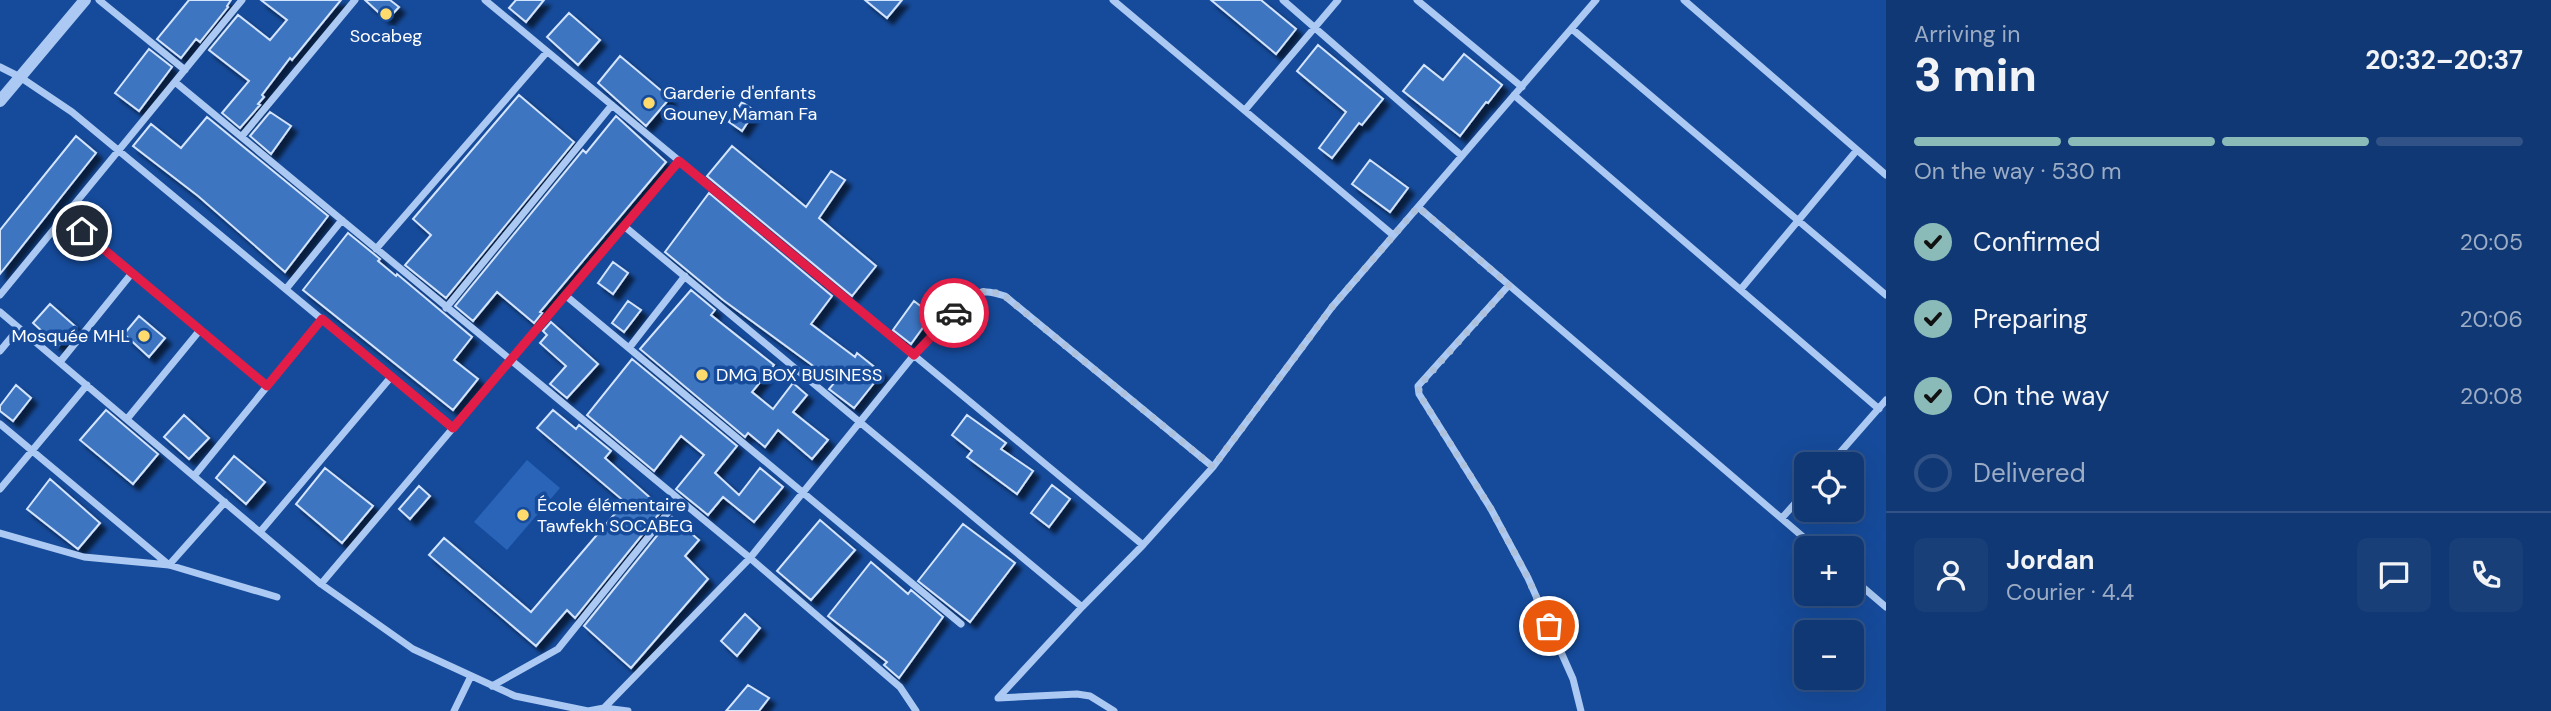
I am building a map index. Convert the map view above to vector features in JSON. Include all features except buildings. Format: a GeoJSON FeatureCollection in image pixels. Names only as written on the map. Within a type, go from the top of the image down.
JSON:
{"type":"FeatureCollection","features":[{"type":"Feature","properties":{"kind":"street"},"geometry":{"type":"LineString","coordinates":[[0,101],[85,0]]}},
{"type":"Feature","properties":{"kind":"street"},"geometry":{"type":"LineString","coordinates":[[99,0],[185,70]]}},
{"type":"Feature","properties":{"kind":"street"},"geometry":{"type":"LineString","coordinates":[[0,295],[242,0]]}},
{"type":"Feature","properties":{"kind":"street"},"geometry":{"type":"LineString","coordinates":[[242,136],[355,0]]}},
{"type":"Feature","properties":{"kind":"street"},"geometry":{"type":"LineString","coordinates":[[485,0],[1143,545]]}},
{"type":"Feature","properties":{"kind":"street"},"geometry":{"type":"LineString","coordinates":[[1113,0],[1393,235]]}},
{"type":"Feature","properties":{"kind":"street"},"geometry":{"type":"LineString","coordinates":[[1283,0],[1462,156]]}},
{"type":"Feature","properties":{"kind":"street"},"geometry":{"type":"LineString","coordinates":[[1245,110],[1338,0]]}},
{"type":"Feature","properties":{"kind":"street"},"geometry":{"type":"LineString","coordinates":[[1418,0],[1522,87]]}},
{"type":"Feature","properties":{"kind":"street"},"geometry":{"type":"LineString","coordinates":[[1114,711],[1090,696],[1077,694],[998,698],[1213,467],[1332,307],[1596,0]]}},
{"type":"Feature","properties":{"kind":"street"},"geometry":{"type":"LineString","coordinates":[[1684,0],[1886,175]]}},
{"type":"Feature","properties":{"kind":"street"},"geometry":{"type":"LineString","coordinates":[[1572,29],[1886,295]]}},
{"type":"Feature","properties":{"kind":"street"},"geometry":{"type":"LineString","coordinates":[[376,249],[547,52]]}},
{"type":"Feature","properties":{"kind":"street"},"geometry":{"type":"LineString","coordinates":[[0,67],[20,77],[72,112],[453,428]]}},
{"type":"Feature","properties":{"kind":"street"},"geometry":{"type":"LineString","coordinates":[[175,82],[750,558],[900,687],[916,711]]}},
{"type":"Feature","properties":{"kind":"street"},"geometry":{"type":"LineString","coordinates":[[1514,95],[1878,409]]}},
{"type":"Feature","properties":{"kind":"street"},"geometry":{"type":"LineString","coordinates":[[446,308],[612,106]]}},
{"type":"Feature","properties":{"kind":"street"},"geometry":{"type":"LineString","coordinates":[[1741,289],[1857,150]]}},
{"type":"Feature","properties":{"kind":"street"},"geometry":{"type":"LineString","coordinates":[[321,584],[679,161]]}},
{"type":"Feature","properties":{"kind":"street"},"geometry":{"type":"LineString","coordinates":[[1418,207],[1802,536]]}},
{"type":"Feature","properties":{"kind":"street"},"geometry":{"type":"LineString","coordinates":[[64,216],[267,386]]}},
{"type":"Feature","properties":{"kind":"street"},"geometry":{"type":"LineString","coordinates":[[286,289],[342,220]]}},
{"type":"Feature","properties":{"kind":"street"},"geometry":{"type":"LineString","coordinates":[[624,226],[1082,607]]}},
{"type":"Feature","properties":{"kind":"street"},"geometry":{"type":"LineString","coordinates":[[60,362],[132,273]]}},
{"type":"Feature","properties":{"kind":"street"},"geometry":{"type":"LineString","coordinates":[[629,348],[685,276]]}},
{"type":"Feature","properties":{"kind":"street"},"geometry":{"type":"LineString","coordinates":[[1509,285],[1419,386],[1419,394],[1491,509],[1528,578],[1573,679],[1581,711]]}},
{"type":"Feature","properties":{"kind":"street"},"geometry":{"type":"LineString","coordinates":[[604,708],[750,558],[914,355],[976,292],[991,291],[1005,296],[1213,467]]}},
{"type":"Feature","properties":{"kind":"street"},"geometry":{"type":"LineString","coordinates":[[565,295],[961,624]]}},
{"type":"Feature","properties":{"kind":"street"},"geometry":{"type":"LineString","coordinates":[[0,312],[321,584],[413,649],[515,696],[588,711],[604,708],[628,711]]}},
{"type":"Feature","properties":{"kind":"street"},"geometry":{"type":"LineString","coordinates":[[194,476],[322,319]]}},
{"type":"Feature","properties":{"kind":"street"},"geometry":{"type":"LineString","coordinates":[[0,351],[19,328]]}},
{"type":"Feature","properties":{"kind":"street"},"geometry":{"type":"LineString","coordinates":[[127,419],[200,330]]}},
{"type":"Feature","properties":{"kind":"street"},"geometry":{"type":"LineString","coordinates":[[260,532],[391,377]]}},
{"type":"Feature","properties":{"kind":"street"},"geometry":{"type":"LineString","coordinates":[[0,489],[87,385]]}},
{"type":"Feature","properties":{"kind":"street"},"geometry":{"type":"LineString","coordinates":[[1840,452],[1886,400]]}},
{"type":"Feature","properties":{"kind":"street"},"geometry":{"type":"LineString","coordinates":[[0,424],[169,565]]}},
{"type":"Feature","properties":{"kind":"street"},"geometry":{"type":"LineString","coordinates":[[492,686],[558,649],[678,500]]}},
{"type":"Feature","properties":{"kind":"street"},"geometry":{"type":"LineString","coordinates":[[169,565],[225,502]]}},
{"type":"Feature","properties":{"kind":"street"},"geometry":{"type":"LineString","coordinates":[[1782,518],[1794,504]]}},
{"type":"Feature","properties":{"kind":"street"},"geometry":{"type":"LineString","coordinates":[[0,533],[85,557],[169,565],[277,597]]}},
{"type":"Feature","properties":{"kind":"street"},"geometry":{"type":"LineString","coordinates":[[1864,588],[1886,607]]}},
{"type":"Feature","properties":{"kind":"street"},"geometry":{"type":"LineString","coordinates":[[454,711],[471,676]]}},
{"type":"Feature","properties":{"kind":"shaded area"},"geometry":{"type":"Polygon","coordinates":[[[527,460],[560,488],[507,550],[474,522],[527,460]]]}},
{"type":"Feature","properties":{"kind":"way so far"},"geometry":{"type":"LineString","coordinates":[[954,313],[976,292],[991,291],[1005,296],[1213,467],[1332,307],[1418,207],[1509,285],[1419,386],[1419,394],[1491,509],[1528,578],[1549,626]]}},
{"type":"Feature","properties":{"kind":"place","name":"Socabeg"},"geometry":{"type":"Point","coordinates":[386,14]}},
{"type":"Feature","properties":{"kind":"place","name":"Garderie d'enfants Gouney Maman Fa"},"geometry":{"type":"Point","coordinates":[649,103]}},
{"type":"Feature","properties":{"kind":"place","name":"Mosquée MHL"},"geometry":{"type":"Point","coordinates":[144,336]}},
{"type":"Feature","properties":{"kind":"place","name":"DMG BOX BUSINESS"},"geometry":{"type":"Point","coordinates":[702,375]}},
{"type":"Feature","properties":{"kind":"place","name":"École élémentaire Tawfekh SOCABEG"},"geometry":{"type":"Point","coordinates":[523,515]}},
{"type":"Feature","properties":{"kind":"route"},"geometry":{"type":"LineString","coordinates":[[82,231],[267,386],[322,319],[453,428],[679,161],[914,355],[954,313]]}}]}
